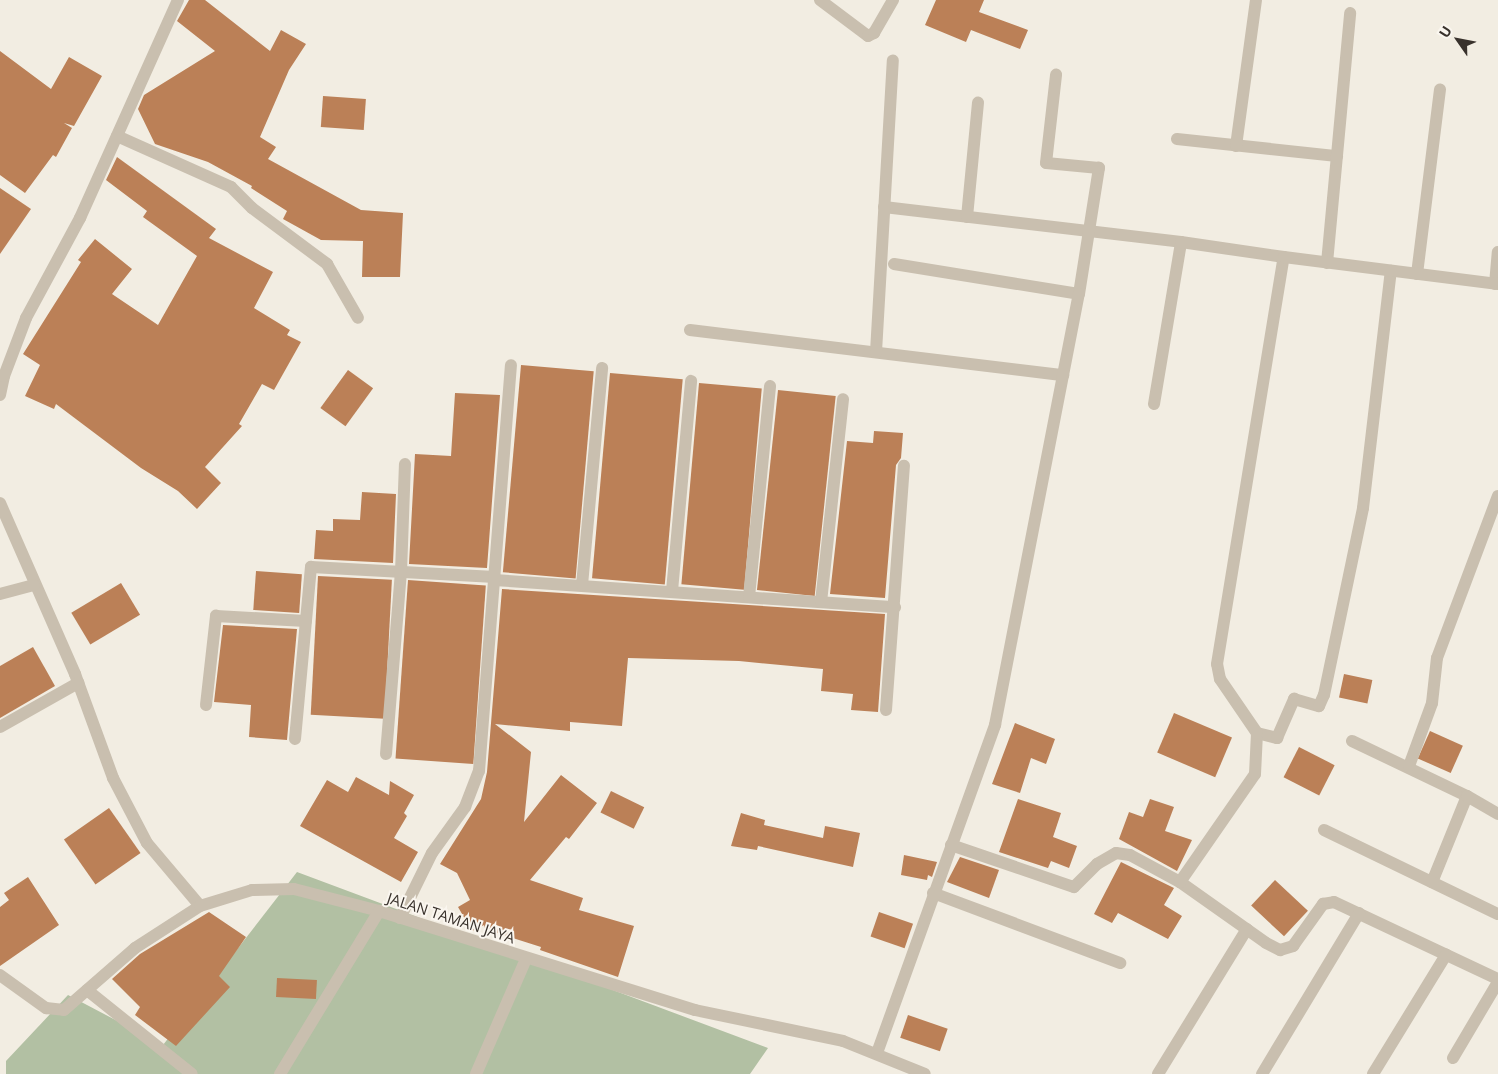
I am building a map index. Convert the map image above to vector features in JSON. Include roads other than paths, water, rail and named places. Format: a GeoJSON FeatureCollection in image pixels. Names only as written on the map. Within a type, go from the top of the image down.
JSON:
{"type":"FeatureCollection","features":[{"type":"Feature","properties":{"kind":"street"},"geometry":{"type":"LineString","coordinates":[[0,395],[9,359],[26,318],[80,218],[178,0]]}},
{"type":"Feature","properties":{"kind":"street"},"geometry":{"type":"LineString","coordinates":[[820,0],[868,36],[874,33],[893,0]]}},
{"type":"Feature","properties":{"kind":"street"},"geometry":{"type":"LineString","coordinates":[[1236,146],[1256,0]]}},
{"type":"Feature","properties":{"kind":"street"},"geometry":{"type":"LineString","coordinates":[[1327,263],[1350,13]]}},
{"type":"Feature","properties":{"kind":"street"},"geometry":{"type":"LineString","coordinates":[[876,352],[893,60]]}},
{"type":"Feature","properties":{"kind":"street"},"geometry":{"type":"LineString","coordinates":[[877,1053],[994,725],[1079,294],[1099,168],[1046,162],[1056,75]]}},
{"type":"Feature","properties":{"kind":"street"},"geometry":{"type":"LineString","coordinates":[[1417,274],[1440,89]]}},
{"type":"Feature","properties":{"kind":"street"},"geometry":{"type":"LineString","coordinates":[[968,217],[978,103]]}},
{"type":"Feature","properties":{"kind":"street"},"geometry":{"type":"LineString","coordinates":[[118,136],[231,187],[252,208],[328,264],[358,318]]}},
{"type":"Feature","properties":{"kind":"street"},"geometry":{"type":"LineString","coordinates":[[1177,139],[1337,156]]}},
{"type":"Feature","properties":{"kind":"street"},"geometry":{"type":"LineString","coordinates":[[884,207],[1181,242],[1327,263],[1496,284],[1498,252]]}},
{"type":"Feature","properties":{"kind":"street"},"geometry":{"type":"LineString","coordinates":[[1154,404],[1181,242]]}},
{"type":"Feature","properties":{"kind":"street"},"geometry":{"type":"LineString","coordinates":[[1180,882],[1255,774],[1256,734],[1220,679],[1217,664],[1284,257]]}},
{"type":"Feature","properties":{"kind":"street"},"geometry":{"type":"LineString","coordinates":[[894,264],[1079,294]]}},
{"type":"Feature","properties":{"kind":"street"},"geometry":{"type":"LineString","coordinates":[[1256,734],[1277,738],[1294,700],[1319,706],[1324,695],[1363,508],[1391,271]]}},
{"type":"Feature","properties":{"kind":"street"},"geometry":{"type":"LineString","coordinates":[[690,330],[1063,375]]}},
{"type":"Feature","properties":{"kind":"street"},"geometry":{"type":"LineString","coordinates":[[400,918],[432,853],[465,807],[479,771],[510,365]]}},
{"type":"Feature","properties":{"kind":"street"},"geometry":{"type":"LineString","coordinates":[[582,585],[602,368]]}},
{"type":"Feature","properties":{"kind":"street"},"geometry":{"type":"LineString","coordinates":[[672,591],[691,381]]}},
{"type":"Feature","properties":{"kind":"street"},"geometry":{"type":"LineString","coordinates":[[749,598],[770,386]]}},
{"type":"Feature","properties":{"kind":"street"},"geometry":{"type":"LineString","coordinates":[[821,602],[843,399]]}},
{"type":"Feature","properties":{"kind":"street"},"geometry":{"type":"LineString","coordinates":[[386,754],[400,572],[405,464]]}},
{"type":"Feature","properties":{"kind":"street"},"geometry":{"type":"LineString","coordinates":[[886,710],[904,466]]}},
{"type":"Feature","properties":{"kind":"street"},"geometry":{"type":"LineString","coordinates":[[1409,766],[1432,703],[1437,658],[1498,496]]}},
{"type":"Feature","properties":{"kind":"street"},"geometry":{"type":"LineString","coordinates":[[0,503],[78,683],[113,778],[147,843],[200,906]]}},
{"type":"Feature","properties":{"kind":"street"},"geometry":{"type":"LineString","coordinates":[[295,739],[311,568],[400,572],[895,607]]}},
{"type":"Feature","properties":{"kind":"street"},"geometry":{"type":"LineString","coordinates":[[0,594],[34,585]]}},
{"type":"Feature","properties":{"kind":"street"},"geometry":{"type":"LineString","coordinates":[[206,705],[216,616],[306,621]]}},
{"type":"Feature","properties":{"kind":"street"},"geometry":{"type":"LineString","coordinates":[[0,727],[78,683]]}},
{"type":"Feature","properties":{"kind":"street"},"geometry":{"type":"LineString","coordinates":[[1352,741],[1409,766],[1498,814]]}},
{"type":"Feature","properties":{"kind":"street"},"geometry":{"type":"LineString","coordinates":[[1432,882],[1467,796]]}},
{"type":"Feature","properties":{"kind":"street"},"geometry":{"type":"LineString","coordinates":[[1324,830],[1498,914]]}},
{"type":"Feature","properties":{"kind":"street"},"geometry":{"type":"LineString","coordinates":[[951,845],[1074,887],[1097,864],[1116,853],[1130,855],[1180,882],[1280,950],[1293,946],[1323,904],[1334,902],[1498,980],[1454,1058]]}},
{"type":"Feature","properties":{"kind":"street","name":"JALAN TAMAN JAYA"},"geometry":{"type":"LineString","coordinates":[[0,975],[46,1008],[64,1010],[135,948],[200,906],[252,890],[294,889],[400,918],[526,959],[695,1010],[816,1034],[877,1053],[925,1074]]}},
{"type":"Feature","properties":{"kind":"street"},"geometry":{"type":"LineString","coordinates":[[933,894],[1120,963]]}},
{"type":"Feature","properties":{"kind":"street"},"geometry":{"type":"LineString","coordinates":[[280,1074],[379,912]]}},
{"type":"Feature","properties":{"kind":"street"},"geometry":{"type":"LineString","coordinates":[[1262,1074],[1359,913]]}},
{"type":"Feature","properties":{"kind":"street"},"geometry":{"type":"LineString","coordinates":[[1158,1074],[1247,929]]}},
{"type":"Feature","properties":{"kind":"street"},"geometry":{"type":"LineString","coordinates":[[1373,1074],[1446,955]]}},
{"type":"Feature","properties":{"kind":"street"},"geometry":{"type":"LineString","coordinates":[[476,1074],[526,959]]}},
{"type":"Feature","properties":{"kind":"street"},"geometry":{"type":"LineString","coordinates":[[87,990],[192,1074]]}}]}
